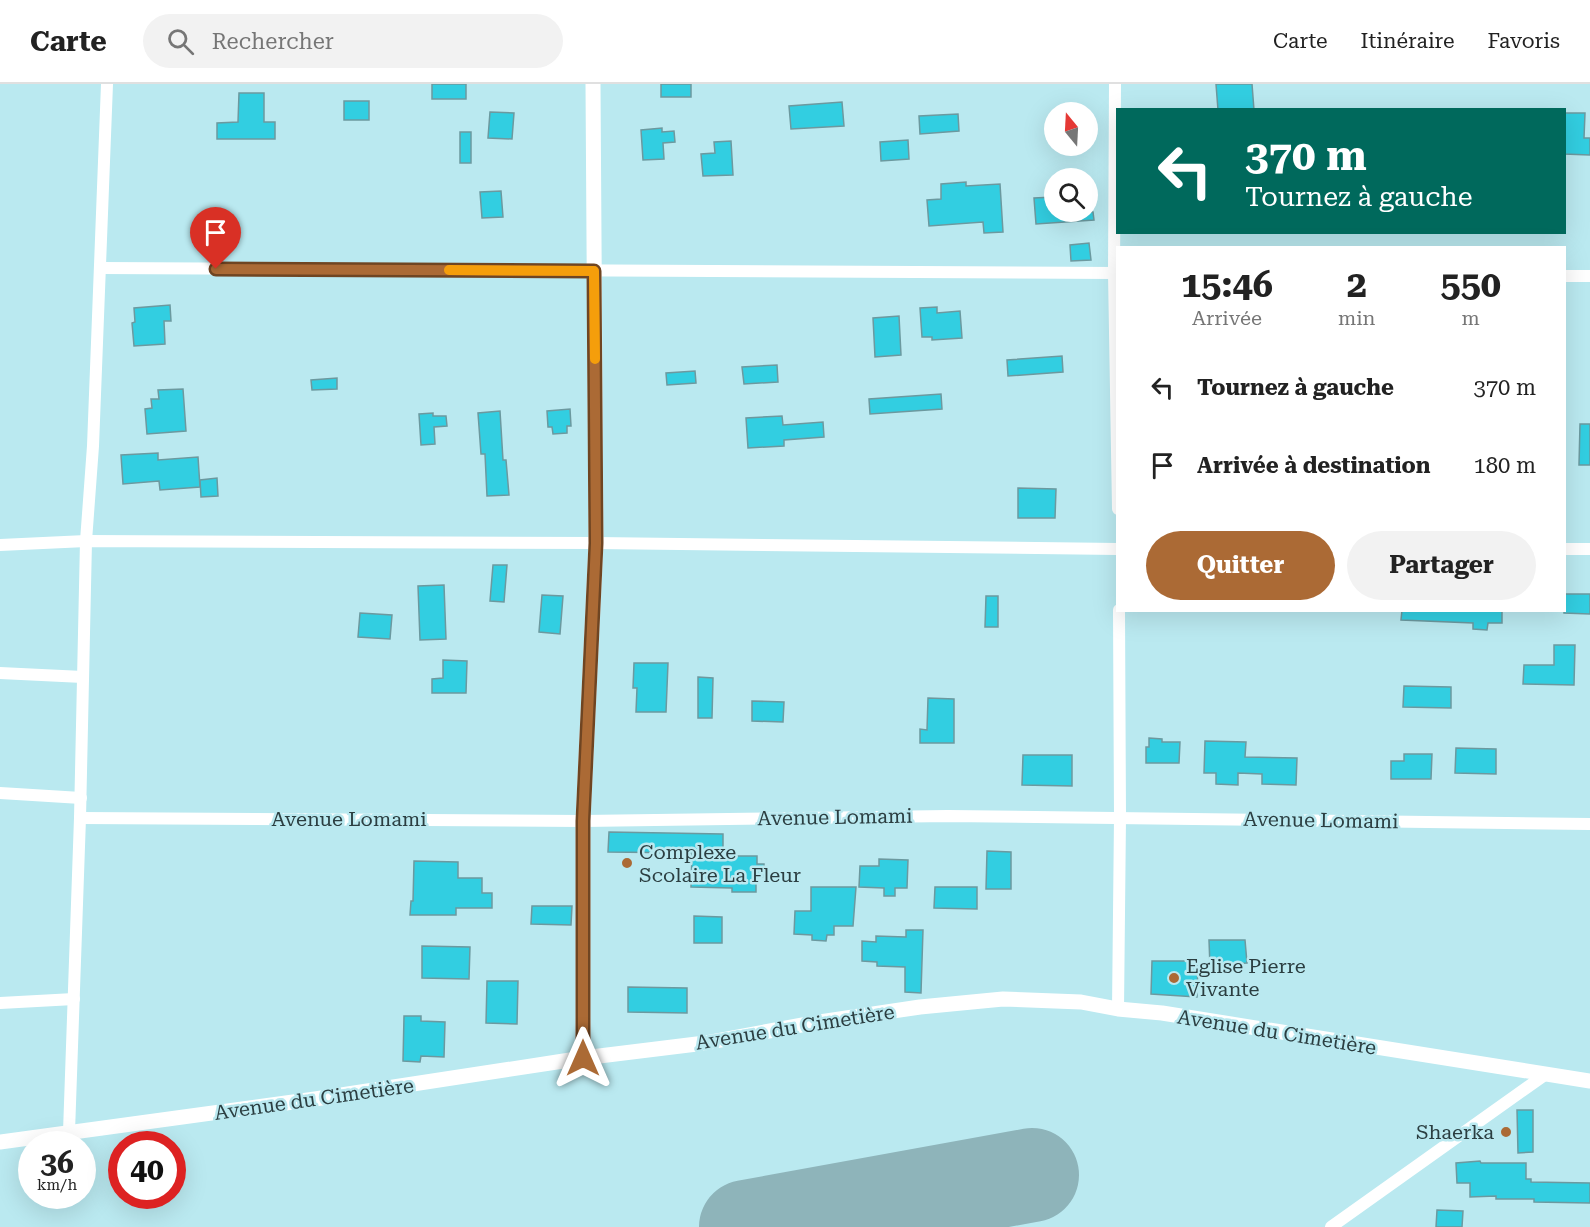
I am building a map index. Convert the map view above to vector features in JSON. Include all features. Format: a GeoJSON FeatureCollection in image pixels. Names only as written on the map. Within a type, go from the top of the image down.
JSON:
{"type":"FeatureCollection","features":[{"type":"Feature","properties":{"kind":"street"},"geometry":{"type":"LineString","coordinates":[[69,1131],[81,818],[86,541],[93,446],[108,84]]}},
{"type":"Feature","properties":{"kind":"street"},"geometry":{"type":"LineString","coordinates":[[583,1058],[583,821],[596,543],[593,84]]}},
{"type":"Feature","properties":{"kind":"street"},"geometry":{"type":"LineString","coordinates":[[101,268],[1116,273],[1115,84]]}},
{"type":"Feature","properties":{"kind":"street"},"geometry":{"type":"LineString","coordinates":[[1566,276],[1590,276]]}},
{"type":"Feature","properties":{"kind":"street"},"geometry":{"type":"LineString","coordinates":[[0,545],[86,541],[596,543],[1116,549]]}},
{"type":"Feature","properties":{"kind":"street"},"geometry":{"type":"LineString","coordinates":[[1566,549],[1590,549]]}},
{"type":"Feature","properties":{"kind":"street"},"geometry":{"type":"LineString","coordinates":[[1118,1009],[1119,612]]}},
{"type":"Feature","properties":{"kind":"street"},"geometry":{"type":"LineString","coordinates":[[0,673],[83,677]]}},
{"type":"Feature","properties":{"kind":"street"},"geometry":{"type":"LineString","coordinates":[[0,793],[81,798]]}},
{"type":"Feature","properties":{"kind":"street","name":"Avenue Lomami"},"geometry":{"type":"LineString","coordinates":[[81,818],[583,821],[948,816],[1590,824]]}},
{"type":"Feature","properties":{"kind":"street"},"geometry":{"type":"LineString","coordinates":[[0,1003],[74,999]]}},
{"type":"Feature","properties":{"kind":"street","name":"Avenue du Cimetière"},"geometry":{"type":"LineString","coordinates":[[78,1131],[327,1097],[583,1058],[705,1043],[813,1023],[920,1007],[1003,999],[1081,1002],[1118,1009],[1162,1013],[1590,1081]]}},
{"type":"Feature","properties":{"kind":"street"},"geometry":{"type":"LineString","coordinates":[[1331,1227],[1546,1074]]}},
{"type":"Feature","properties":{"kind":"street","name":"Avenue du Cimetière"},"geometry":{"type":"LineString","coordinates":[[0,1142],[18,1139]]}},
{"type":"Feature","properties":{"kind":"building"},"geometry":{"type":"Polygon","coordinates":[[[432,84],[466,84],[466,99],[432,99],[432,84]]]}},
{"type":"Feature","properties":{"kind":"building"},"geometry":{"type":"Polygon","coordinates":[[[661,84],[691,84],[691,97],[661,97],[661,84]]]}},
{"type":"Feature","properties":{"kind":"building"},"geometry":{"type":"Polygon","coordinates":[[[1216,84],[1252,84],[1254,108],[1218,108],[1216,84]]]}},
{"type":"Feature","properties":{"kind":"building"},"geometry":{"type":"Polygon","coordinates":[[[239,93],[264,93],[264,122],[275,122],[275,139],[217,139],[217,123],[238,122],[239,93]]]}},
{"type":"Feature","properties":{"kind":"building"},"geometry":{"type":"Polygon","coordinates":[[[344,101],[369,101],[369,120],[344,120],[344,101]]]}},
{"type":"Feature","properties":{"kind":"building"},"geometry":{"type":"Polygon","coordinates":[[[842,102],[844,126],[791,129],[789,106],[842,102]]]}},
{"type":"Feature","properties":{"kind":"building"},"geometry":{"type":"Polygon","coordinates":[[[490,112],[514,113],[512,139],[488,138],[490,112]]]}},
{"type":"Feature","properties":{"kind":"building"},"geometry":{"type":"Polygon","coordinates":[[[1566,113],[1585,113],[1584,138],[1590,138],[1590,155],[1566,154],[1566,113]]]}},
{"type":"Feature","properties":{"kind":"building"},"geometry":{"type":"Polygon","coordinates":[[[958,114],[959,131],[920,134],[919,116],[958,114]]]}},
{"type":"Feature","properties":{"kind":"building"},"geometry":{"type":"Polygon","coordinates":[[[662,128],[662,132],[674,131],[675,142],[663,143],[664,159],[643,160],[641,130],[662,128]]]}},
{"type":"Feature","properties":{"kind":"building"},"geometry":{"type":"Polygon","coordinates":[[[460,132],[471,132],[471,163],[460,163],[460,132]]]}},
{"type":"Feature","properties":{"kind":"building"},"geometry":{"type":"Polygon","coordinates":[[[908,140],[909,159],[881,161],[880,142],[908,140]]]}},
{"type":"Feature","properties":{"kind":"building"},"geometry":{"type":"Polygon","coordinates":[[[731,141],[733,175],[703,176],[701,154],[715,153],[714,142],[731,141]]]}},
{"type":"Feature","properties":{"kind":"building"},"geometry":{"type":"Polygon","coordinates":[[[966,182],[966,186],[1000,184],[1003,232],[984,233],[983,222],[929,226],[927,200],[941,199],[941,184],[966,182]]]}},
{"type":"Feature","properties":{"kind":"building"},"geometry":{"type":"Polygon","coordinates":[[[501,191],[503,217],[482,218],[480,192],[501,191]]]}},
{"type":"Feature","properties":{"kind":"building"},"geometry":{"type":"Polygon","coordinates":[[[1034,198],[1044,198],[1044,222],[1065,222],[1036,224],[1034,198]]]}},
{"type":"Feature","properties":{"kind":"building"},"geometry":{"type":"Polygon","coordinates":[[[1089,243],[1091,260],[1071,261],[1070,245],[1089,243]]]}},
{"type":"Feature","properties":{"kind":"building"},"geometry":{"type":"Polygon","coordinates":[[[170,305],[171,321],[164,321],[165,344],[134,346],[132,323],[135,322],[134,308],[170,305]]]}},
{"type":"Feature","properties":{"kind":"building"},"geometry":{"type":"Polygon","coordinates":[[[937,307],[937,313],[960,311],[962,338],[932,340],[932,337],[922,337],[920,308],[937,307]]]}},
{"type":"Feature","properties":{"kind":"building"},"geometry":{"type":"Polygon","coordinates":[[[899,316],[901,355],[875,357],[873,318],[899,316]]]}},
{"type":"Feature","properties":{"kind":"building"},"geometry":{"type":"Polygon","coordinates":[[[1062,356],[1063,372],[1008,376],[1007,360],[1062,356]]]}},
{"type":"Feature","properties":{"kind":"building"},"geometry":{"type":"Polygon","coordinates":[[[777,365],[778,382],[744,384],[742,367],[777,365]]]}},
{"type":"Feature","properties":{"kind":"building"},"geometry":{"type":"Polygon","coordinates":[[[695,371],[696,383],[667,385],[666,373],[695,371]]]}},
{"type":"Feature","properties":{"kind":"building"},"geometry":{"type":"Polygon","coordinates":[[[337,378],[337,389],[312,390],[311,380],[337,378]]]}},
{"type":"Feature","properties":{"kind":"building"},"geometry":{"type":"Polygon","coordinates":[[[183,389],[186,431],[147,434],[145,409],[152,408],[151,399],[159,399],[158,390],[183,389]]]}},
{"type":"Feature","properties":{"kind":"building"},"geometry":{"type":"Polygon","coordinates":[[[941,394],[942,409],[870,414],[869,399],[941,394]]]}},
{"type":"Feature","properties":{"kind":"building"},"geometry":{"type":"Polygon","coordinates":[[[570,409],[571,426],[567,426],[567,433],[553,434],[552,427],[548,427],[547,411],[570,409]]]}},
{"type":"Feature","properties":{"kind":"building"},"geometry":{"type":"Polygon","coordinates":[[[500,411],[503,460],[506,460],[509,495],[487,496],[485,454],[481,454],[478,413],[500,411]]]}},
{"type":"Feature","properties":{"kind":"building"},"geometry":{"type":"Polygon","coordinates":[[[433,413],[433,416],[446,416],[447,426],[434,427],[435,444],[421,445],[419,414],[433,413]]]}},
{"type":"Feature","properties":{"kind":"building"},"geometry":{"type":"Polygon","coordinates":[[[782,416],[783,425],[823,422],[824,437],[784,440],[784,446],[748,448],[746,418],[782,416]]]}},
{"type":"Feature","properties":{"kind":"building"},"geometry":{"type":"Polygon","coordinates":[[[1580,424],[1590,424],[1590,465],[1579,465],[1580,424]]]}},
{"type":"Feature","properties":{"kind":"building"},"geometry":{"type":"Polygon","coordinates":[[[158,453],[158,460],[198,457],[200,487],[160,490],[159,481],[123,484],[121,455],[158,453]]]}},
{"type":"Feature","properties":{"kind":"building"},"geometry":{"type":"Polygon","coordinates":[[[217,478],[218,496],[201,497],[200,480],[217,478]]]}},
{"type":"Feature","properties":{"kind":"building"},"geometry":{"type":"Polygon","coordinates":[[[1018,488],[1056,489],[1055,518],[1018,518],[1018,488]]]}},
{"type":"Feature","properties":{"kind":"building"},"geometry":{"type":"Polygon","coordinates":[[[493,565],[507,565],[504,602],[490,601],[493,565]]]}},
{"type":"Feature","properties":{"kind":"building"},"geometry":{"type":"Polygon","coordinates":[[[444,585],[446,639],[420,640],[418,586],[444,585]]]}},
{"type":"Feature","properties":{"kind":"building"},"geometry":{"type":"Polygon","coordinates":[[[1566,594],[1590,594],[1590,614],[1564,613],[1566,612],[1566,594]]]}},
{"type":"Feature","properties":{"kind":"building"},"geometry":{"type":"Polygon","coordinates":[[[542,595],[563,596],[560,634],[539,632],[542,595]]]}},
{"type":"Feature","properties":{"kind":"building"},"geometry":{"type":"Polygon","coordinates":[[[986,596],[998,596],[998,627],[985,627],[986,596]]]}},
{"type":"Feature","properties":{"kind":"building"},"geometry":{"type":"Polygon","coordinates":[[[1402,612],[1502,612],[1502,623],[1488,623],[1487,630],[1473,629],[1473,623],[1401,620],[1402,612]]]}},
{"type":"Feature","properties":{"kind":"building"},"geometry":{"type":"Polygon","coordinates":[[[360,613],[392,615],[390,639],[358,637],[360,613]]]}},
{"type":"Feature","properties":{"kind":"building"},"geometry":{"type":"Polygon","coordinates":[[[1554,645],[1575,645],[1574,685],[1523,684],[1524,665],[1554,665],[1554,645]]]}},
{"type":"Feature","properties":{"kind":"building"},"geometry":{"type":"Polygon","coordinates":[[[443,660],[467,661],[466,693],[432,693],[432,679],[443,678],[443,660]]]}},
{"type":"Feature","properties":{"kind":"building"},"geometry":{"type":"Polygon","coordinates":[[[634,663],[668,663],[666,712],[636,712],[637,688],[633,688],[634,663]]]}},
{"type":"Feature","properties":{"kind":"building"},"geometry":{"type":"Polygon","coordinates":[[[698,677],[713,678],[712,718],[698,718],[698,677]]]}},
{"type":"Feature","properties":{"kind":"building"},"geometry":{"type":"Polygon","coordinates":[[[1404,686],[1451,687],[1451,708],[1403,707],[1404,686]]]}},
{"type":"Feature","properties":{"kind":"building"},"geometry":{"type":"Polygon","coordinates":[[[928,698],[954,699],[954,743],[920,743],[920,729],[927,730],[928,698]]]}},
{"type":"Feature","properties":{"kind":"building"},"geometry":{"type":"Polygon","coordinates":[[[752,701],[784,702],[783,722],[752,721],[752,701]]]}},
{"type":"Feature","properties":{"kind":"building"},"geometry":{"type":"Polygon","coordinates":[[[1149,738],[1162,739],[1162,742],[1180,742],[1179,763],[1146,763],[1146,747],[1149,747],[1149,738]]]}},
{"type":"Feature","properties":{"kind":"building"},"geometry":{"type":"Polygon","coordinates":[[[1205,741],[1246,742],[1245,757],[1297,758],[1296,785],[1262,784],[1262,774],[1238,773],[1238,785],[1216,784],[1216,773],[1204,773],[1205,741]]]}},
{"type":"Feature","properties":{"kind":"building"},"geometry":{"type":"Polygon","coordinates":[[[1456,748],[1496,749],[1496,774],[1455,773],[1456,748]]]}},
{"type":"Feature","properties":{"kind":"building"},"geometry":{"type":"Polygon","coordinates":[[[1404,754],[1432,754],[1431,779],[1391,779],[1391,761],[1404,761],[1404,754]]]}},
{"type":"Feature","properties":{"kind":"building"},"geometry":{"type":"Polygon","coordinates":[[[1023,755],[1072,755],[1072,786],[1022,785],[1023,755]]]}},
{"type":"Feature","properties":{"kind":"building"},"geometry":{"type":"Polygon","coordinates":[[[609,832],[723,834],[723,856],[757,856],[757,864],[764,864],[764,877],[756,877],[756,892],[732,892],[732,888],[691,887],[692,853],[608,852],[609,832]]]}},
{"type":"Feature","properties":{"kind":"building"},"geometry":{"type":"Polygon","coordinates":[[[987,851],[1011,852],[1011,889],[986,889],[987,851]]]}},
{"type":"Feature","properties":{"kind":"building"},"geometry":{"type":"Polygon","coordinates":[[[879,859],[908,860],[907,888],[895,888],[895,896],[884,896],[884,888],[859,887],[860,866],[879,866],[879,859]]]}},
{"type":"Feature","properties":{"kind":"building"},"geometry":{"type":"Polygon","coordinates":[[[414,861],[458,862],[458,878],[482,878],[482,893],[492,893],[492,908],[456,908],[456,915],[410,915],[411,901],[413,901],[414,861]]]}},
{"type":"Feature","properties":{"kind":"building"},"geometry":{"type":"Polygon","coordinates":[[[811,887],[856,887],[853,926],[834,926],[834,935],[827,935],[826,941],[812,940],[812,935],[794,934],[795,911],[811,911],[811,887]]]}},
{"type":"Feature","properties":{"kind":"building"},"geometry":{"type":"Polygon","coordinates":[[[935,887],[977,887],[977,909],[934,908],[935,887]]]}},
{"type":"Feature","properties":{"kind":"building"},"geometry":{"type":"Polygon","coordinates":[[[532,906],[572,906],[571,925],[531,924],[532,906]]]}},
{"type":"Feature","properties":{"kind":"building"},"geometry":{"type":"Polygon","coordinates":[[[694,916],[722,917],[722,943],[694,943],[694,916]]]}},
{"type":"Feature","properties":{"kind":"building"},"geometry":{"type":"Polygon","coordinates":[[[906,930],[923,930],[921,993],[905,992],[905,967],[877,966],[877,962],[862,961],[862,941],[876,942],[876,936],[906,937],[906,930]]]}},
{"type":"Feature","properties":{"kind":"building"},"geometry":{"type":"Polygon","coordinates":[[[1209,940],[1245,940],[1247,963],[1221,964],[1217,969],[1210,967],[1209,940]]]}},
{"type":"Feature","properties":{"kind":"building"},"geometry":{"type":"Polygon","coordinates":[[[422,946],[470,947],[469,979],[422,978],[422,946]]]}},
{"type":"Feature","properties":{"kind":"building","name":"Eglise Pierre Vivante"},"geometry":{"type":"Polygon","coordinates":[[[1152,961],[1198,961],[1197,997],[1151,994],[1152,961]]]}},
{"type":"Feature","properties":{"kind":"building"},"geometry":{"type":"Polygon","coordinates":[[[487,981],[518,981],[517,1024],[486,1023],[487,981]]]}},
{"type":"Feature","properties":{"kind":"building"},"geometry":{"type":"Polygon","coordinates":[[[628,987],[687,988],[687,1013],[628,1012],[628,987]]]}},
{"type":"Feature","properties":{"kind":"building"},"geometry":{"type":"Polygon","coordinates":[[[404,1016],[421,1016],[421,1021],[445,1022],[444,1057],[421,1056],[420,1062],[403,1061],[404,1016]]]}},
{"type":"Feature","properties":{"kind":"building"},"geometry":{"type":"Polygon","coordinates":[[[1517,1110],[1533,1110],[1533,1152],[1518,1153],[1517,1110]]]}},
{"type":"Feature","properties":{"kind":"building"},"geometry":{"type":"Polygon","coordinates":[[[1480,1161],[1481,1163],[1526,1163],[1526,1179],[1531,1179],[1531,1182],[1590,1183],[1590,1203],[1534,1202],[1534,1199],[1496,1199],[1496,1196],[1470,1197],[1470,1183],[1457,1183],[1456,1163],[1480,1161]]]}},
{"type":"Feature","properties":{"kind":"building"},"geometry":{"type":"Polygon","coordinates":[[[1437,1210],[1463,1211],[1462,1227],[1436,1227],[1437,1210]]]}},
{"type":"Feature","properties":{"kind":"runway"},"geometry":{"type":"LineString","coordinates":[[746,1227],[1032,1175]]}},
{"type":"Feature","properties":{"kind":"slow traffic"},"geometry":{"type":"LineString","coordinates":[[449,270],[594,271],[595,359]]}},
{"type":"Feature","properties":{"kind":"place","name":"Complexe Scolaire La Fleur"},"geometry":{"type":"Point","coordinates":[627,863]}},
{"type":"Feature","properties":{"kind":"place","name":"Eglise Pierre Vivante"},"geometry":{"type":"Point","coordinates":[1174,978]}},
{"type":"Feature","properties":{"kind":"place","name":"Shaerka"},"geometry":{"type":"Point","coordinates":[1506,1132]}},
{"type":"Feature","properties":{"kind":"route"},"geometry":{"type":"LineString","coordinates":[[216,269],[594,271],[596,543],[583,821],[583,1058]]}}]}
